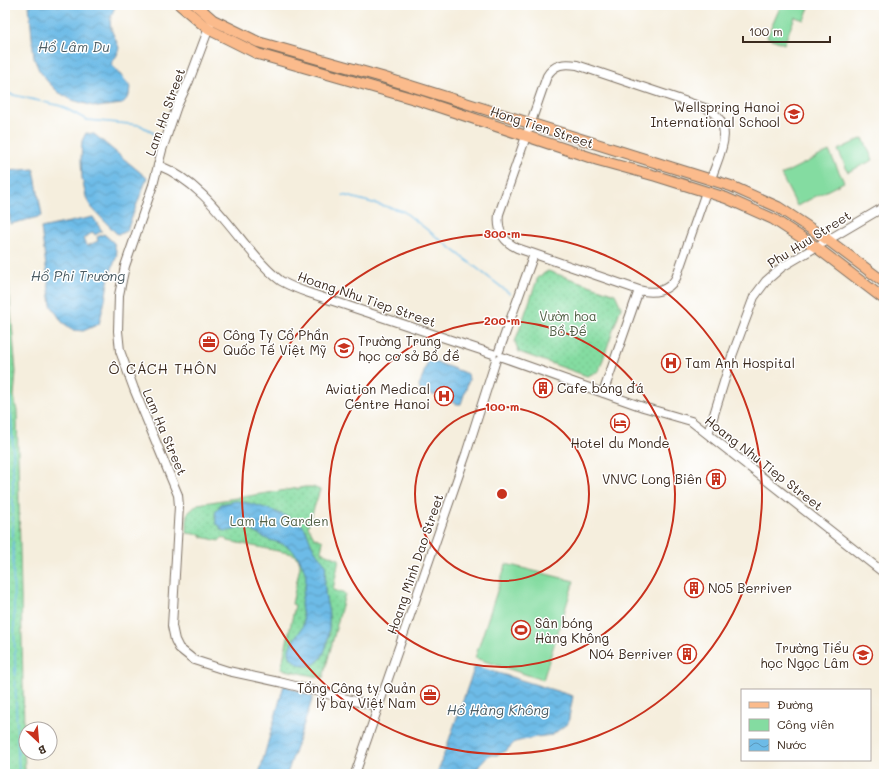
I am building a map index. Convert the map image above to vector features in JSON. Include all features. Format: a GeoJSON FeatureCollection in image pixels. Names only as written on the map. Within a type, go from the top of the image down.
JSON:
{"type":"FeatureCollection","features":[{"type":"Feature","properties":{"kind":"main road","name":"Hong Tien Street"},"geometry":{"type":"LineString","coordinates":[[180,5],[208,29],[258,54],[425,103],[726,198],[773,219],[816,247],[884,299]]}},
{"type":"Feature","properties":{"kind":"main road","name":"Hong Tien Street"},"geometry":{"type":"LineString","coordinates":[[196,5],[213,20],[258,42],[382,77],[731,186],[778,207],[828,240],[884,282]]}},
{"type":"Feature","properties":{"kind":"street","name":"Lam Ha Street"},"geometry":{"type":"LineString","coordinates":[[213,20],[208,29],[189,81],[177,106],[158,164],[153,185],[125,266],[119,295],[118,331],[120,351],[178,495],[179,506],[172,612],[172,626],[175,640],[180,648],[194,660],[228,671],[279,682],[379,708]]}},
{"type":"Feature","properties":{"kind":"street"},"geometry":{"type":"LineString","coordinates":[[706,192],[674,281],[667,288],[660,291],[652,292],[638,290],[516,248],[508,243],[502,236],[498,223],[499,214],[547,76],[552,68],[558,65],[577,65],[714,112],[722,122],[725,134],[711,179]]}},
{"type":"Feature","properties":{"kind":"street","name":"Hoang Nhu Tiep Street"},"geometry":{"type":"LineString","coordinates":[[158,164],[176,172],[211,203],[259,261],[282,281],[309,293],[498,356],[649,409],[691,421],[884,573]]}},
{"type":"Feature","properties":{"kind":"street","name":"Phu Huu Street"},"geometry":{"type":"LineString","coordinates":[[708,434],[734,350],[754,297],[766,281],[782,267],[884,207]]}},
{"type":"Feature","properties":{"kind":"street","name":"Hoang Minh Dao Street"},"geometry":{"type":"LineString","coordinates":[[355,774],[379,708],[534,254]]}},
{"type":"Feature","properties":{"kind":"street"},"geometry":{"type":"LineString","coordinates":[[603,393],[638,290]]}},
{"type":"Feature","properties":{"kind":"green space"},"geometry":{"type":"Polygon","coordinates":[[[781,5],[810,5],[804,20],[795,17],[784,44],[767,37],[781,5]]]}},
{"type":"Feature","properties":{"kind":"green space"},"geometry":{"type":"Polygon","coordinates":[[[863,138],[873,160],[848,172],[838,150],[863,138]]]}},
{"type":"Feature","properties":{"kind":"green space"},"geometry":{"type":"Polygon","coordinates":[[[829,151],[844,182],[797,206],[781,175],[829,151]]]}},
{"type":"Feature","properties":{"kind":"green space"},"geometry":{"type":"Polygon","coordinates":[[[5,241],[16,372],[14,396],[17,411],[24,721],[18,721],[18,761],[25,761],[25,774],[5,774],[5,241]]]}},
{"type":"Feature","properties":{"kind":"green space","name":"Vườn hoa Bồ Đề"},"geometry":{"type":"Polygon","coordinates":[[[548,271],[615,294],[621,307],[599,371],[587,376],[519,352],[515,342],[538,277],[548,271]]]}},
{"type":"Feature","properties":{"kind":"green space","name":"Lam Ha Garden"},"geometry":{"type":"Polygon","coordinates":[[[313,487],[320,490],[308,526],[314,537],[323,541],[321,552],[339,559],[333,590],[345,594],[323,678],[281,669],[295,605],[292,604],[300,566],[299,560],[293,554],[228,541],[223,537],[219,541],[202,537],[202,535],[187,533],[187,514],[198,504],[313,487]]]}},
{"type":"Feature","properties":{"kind":"green space","name":"Sân bóng Hàng Không"},"geometry":{"type":"Polygon","coordinates":[[[506,564],[574,581],[543,680],[475,658],[506,564]]]}},
{"type":"Feature","properties":{"kind":"water","name":"Hồ Lâm Du"},"geometry":{"type":"Polygon","coordinates":[[[29,5],[116,5],[110,23],[119,48],[117,55],[111,64],[130,86],[129,96],[122,104],[97,107],[72,100],[58,92],[48,82],[39,70],[34,58],[29,5]]]}},
{"type":"Feature","properties":{"kind":"water","name":"Hồ Phi Trường"},"geometry":{"type":"Polygon","coordinates":[[[86,133],[94,134],[147,178],[127,230],[123,233],[117,234],[91,207],[86,197],[82,178],[81,160],[82,141],[86,133]]]}},
{"type":"Feature","properties":{"kind":"water"},"geometry":{"type":"Polygon","coordinates":[[[34,169],[42,216],[10,224],[7,171],[34,169]]]}},
{"type":"Feature","properties":{"kind":"water","name":"Hồ Phi Trường"},"geometry":{"type":"Polygon","coordinates":[[[93,217],[102,231],[95,235],[93,232],[83,239],[87,246],[98,241],[97,237],[104,234],[114,243],[117,255],[109,277],[99,324],[83,331],[73,330],[62,322],[51,305],[41,228],[93,217]]]}},
{"type":"Feature","properties":{"kind":"water"},"geometry":{"type":"Polygon","coordinates":[[[431,360],[468,374],[469,380],[461,404],[457,404],[420,390],[419,386],[428,361],[431,360]]]}},
{"type":"Feature","properties":{"kind":"water"},"geometry":{"type":"Polygon","coordinates":[[[241,501],[259,506],[290,518],[302,525],[314,549],[325,564],[325,591],[329,615],[329,628],[325,650],[319,661],[314,664],[303,666],[291,658],[289,653],[291,644],[303,625],[301,604],[306,576],[301,563],[296,554],[289,547],[265,538],[249,529],[241,528],[228,531],[221,530],[219,525],[216,524],[215,513],[221,504],[241,501]]]}},
{"type":"Feature","properties":{"kind":"water","name":"Hồ Hàng Không"},"geometry":{"type":"Polygon","coordinates":[[[475,666],[573,696],[568,723],[552,735],[515,742],[506,751],[497,755],[489,755],[479,766],[476,774],[437,774],[475,666]]]}},
{"type":"Feature","properties":{"kind":"water"},"geometry":{"type":"Polygon","coordinates":[[[284,685],[313,697],[287,774],[259,774],[284,685]]]}},
{"type":"Feature","properties":{"kind":"waterway"},"geometry":{"type":"LineString","coordinates":[[5,93],[61,106],[87,120],[140,125],[163,139]]}},
{"type":"Feature","properties":{"kind":"waterway"},"geometry":{"type":"LineString","coordinates":[[343,195],[403,211],[509,293]]}},
{"type":"Feature","properties":{"kind":"waterway"},"geometry":{"type":"LineString","coordinates":[[5,304],[13,449],[13,564],[19,774]]}},
{"type":"Feature","properties":{"kind":"place","name":"Wellspring Hanoi International School"},"geometry":{"type":"Point","coordinates":[794,114]}},
{"type":"Feature","properties":{"kind":"place","name":"Công Ty Cổ Phần Quốc Tế Việt Mỹ"},"geometry":{"type":"Point","coordinates":[209,342]}},
{"type":"Feature","properties":{"kind":"place","name":"Trường Trung học cơ sở Bồ đề"},"geometry":{"type":"Point","coordinates":[344,348]}},
{"type":"Feature","properties":{"kind":"place","name":"Tam Anh Hospital"},"geometry":{"type":"Point","coordinates":[671,363]}},
{"type":"Feature","properties":{"kind":"place","name":"Cafe bóng đá"},"geometry":{"type":"Point","coordinates":[543,388]}},
{"type":"Feature","properties":{"kind":"place","name":"Aviation Medical Centre Hanoi"},"geometry":{"type":"Point","coordinates":[444,396]}},
{"type":"Feature","properties":{"kind":"place","name":"Hotel du Monde"},"geometry":{"type":"Point","coordinates":[620,423]}},
{"type":"Feature","properties":{"kind":"place","name":"VNVC Long Biên"},"geometry":{"type":"Point","coordinates":[716,479]}},
{"type":"Feature","properties":{"kind":"place","name":"N05 Berriver"},"geometry":{"type":"Point","coordinates":[694,588]}},
{"type":"Feature","properties":{"kind":"place","name":"Sân bóng Hàng Không"},"geometry":{"type":"Point","coordinates":[521,630]}},
{"type":"Feature","properties":{"kind":"place","name":"N04 Berriver"},"geometry":{"type":"Point","coordinates":[687,654]}},
{"type":"Feature","properties":{"kind":"place","name":"Trường Tiểu học Ngọc Lâm"},"geometry":{"type":"Point","coordinates":[863,655]}},
{"type":"Feature","properties":{"kind":"place","name":"Tổng Công ty Quản lý bay Việt Nam"},"geometry":{"type":"Point","coordinates":[430,695]}},
{"type":"Feature","properties":{"kind":"district","name":"Ô CÁCH THÔN"},"geometry":{"type":"Point","coordinates":[163,369]}}]}
